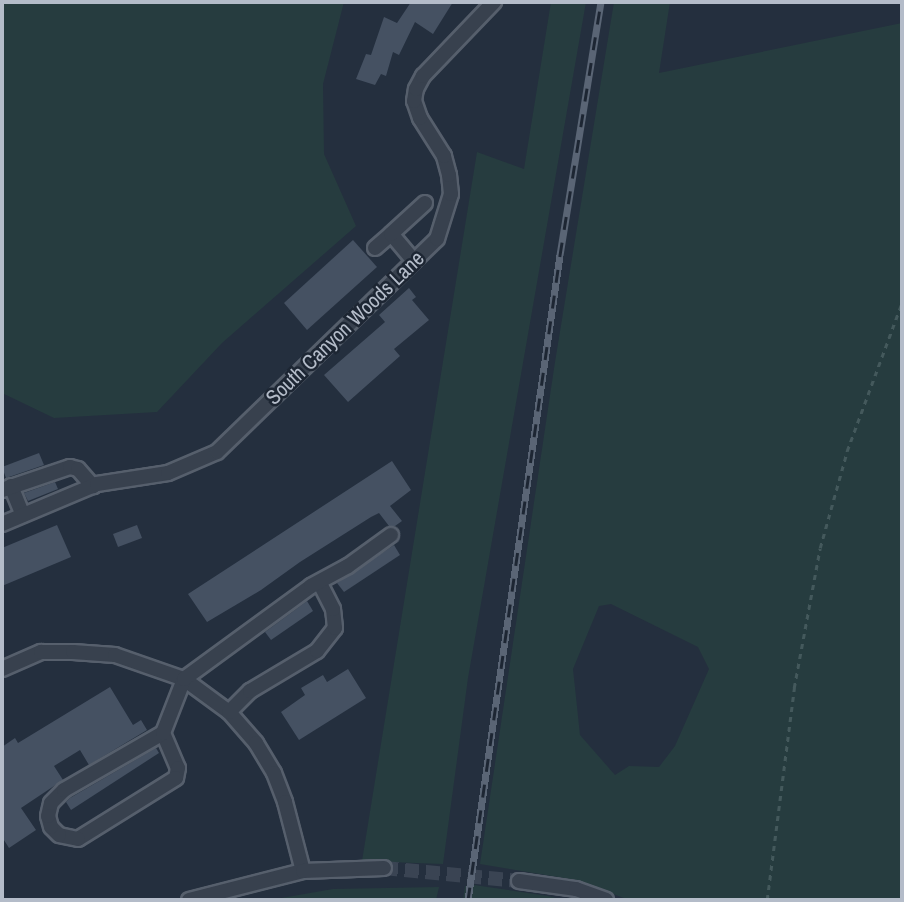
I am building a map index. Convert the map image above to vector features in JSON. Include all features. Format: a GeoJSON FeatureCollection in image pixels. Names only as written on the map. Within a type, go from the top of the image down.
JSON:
{"type":"FeatureCollection","features":[{"type":"Feature","properties":{"kind":"street","name":"South Canyon Woods Lane"},"geometry":{"type":"LineString","coordinates":[[2,524],[93,486],[168,473],[217,452],[438,239],[451,194],[444,156],[420,118],[414,101],[416,89],[423,76],[494,2]]}},
{"type":"Feature","properties":{"kind":"street"},"geometry":{"type":"LineString","coordinates":[[374,248],[425,203]]}},
{"type":"Feature","properties":{"kind":"street"},"geometry":{"type":"LineString","coordinates":[[391,234],[414,261]]}},
{"type":"Feature","properties":{"kind":"street"},"geometry":{"type":"LineString","coordinates":[[23,515],[6,488],[70,467],[78,470],[93,486]]}},
{"type":"Feature","properties":{"kind":"street"},"geometry":{"type":"LineString","coordinates":[[163,733],[178,768],[176,778],[78,839],[59,835],[51,827],[48,816],[51,803],[64,790],[163,733],[184,679],[319,582],[391,536]]}},
{"type":"Feature","properties":{"kind":"street"},"geometry":{"type":"LineString","coordinates":[[229,712],[250,691],[317,651],[335,628],[334,609],[319,582]]}},
{"type":"Feature","properties":{"kind":"street"},"geometry":{"type":"LineString","coordinates":[[2,668],[41,652],[73,652],[115,655],[184,679],[229,712],[256,743],[274,773],[303,871]]}},
{"type":"Feature","properties":{"kind":"street"},"geometry":{"type":"LineString","coordinates":[[190,900],[303,871],[384,868]]}},
{"type":"Feature","properties":{"kind":"street"},"geometry":{"type":"LineString","coordinates":[[519,881],[576,889],[606,900]]}},
{"type":"Feature","properties":{"kind":"path"},"geometry":{"type":"LineString","coordinates":[[767,900],[794,688],[820,548],[847,451],[902,302]]}},
{"type":"Feature","properties":{"kind":"green space"},"geometry":{"type":"Polygon","coordinates":[[[2,2],[344,2],[323,84],[324,154],[356,226],[222,343],[157,412],[54,418],[2,393],[2,2]]]}},
{"type":"Feature","properties":{"kind":"green space"},"geometry":{"type":"Polygon","coordinates":[[[551,2],[586,2],[468,678],[443,864],[362,861],[477,152],[524,169],[551,2]]]}},
{"type":"Feature","properties":{"kind":"green space"},"geometry":{"type":"Polygon","coordinates":[[[614,2],[670,2],[659,73],[902,23],[902,900],[629,900],[576,880],[480,864],[555,362],[614,2]],[[611,604],[599,606],[573,669],[580,735],[615,775],[629,766],[659,767],[675,746],[709,669],[698,647],[611,604]]]}},
{"type":"Feature","properties":{"kind":"green space"},"geometry":{"type":"Polygon","coordinates":[[[474,885],[563,900],[463,900],[465,886],[474,885]]]}},
{"type":"Feature","properties":{"kind":"green space"},"geometry":{"type":"Polygon","coordinates":[[[439,887],[436,900],[270,900],[333,889],[439,887]]]}},
{"type":"Feature","properties":{"kind":"building"},"geometry":{"type":"Polygon","coordinates":[[[411,2],[453,2],[433,34],[415,22],[399,55],[393,52],[386,76],[381,74],[375,85],[356,79],[366,54],[371,55],[384,17],[397,23],[411,2]]]}},
{"type":"Feature","properties":{"kind":"building"},"geometry":{"type":"Polygon","coordinates":[[[353,240],[377,267],[307,330],[284,303],[353,240]]]}},
{"type":"Feature","properties":{"kind":"building"},"geometry":{"type":"Polygon","coordinates":[[[409,288],[416,297],[412,300],[429,320],[394,349],[400,356],[348,402],[324,375],[385,322],[379,315],[409,288]]]}},
{"type":"Feature","properties":{"kind":"building"},"geometry":{"type":"Polygon","coordinates":[[[39,453],[44,465],[6,478],[2,467],[39,453]]]}},
{"type":"Feature","properties":{"kind":"building"},"geometry":{"type":"Polygon","coordinates":[[[392,461],[411,490],[390,506],[402,521],[395,526],[389,526],[379,513],[371,517],[261,590],[207,622],[188,594],[392,461]]]}},
{"type":"Feature","properties":{"kind":"building"},"geometry":{"type":"Polygon","coordinates":[[[55,482],[58,489],[28,501],[24,493],[55,482]]]}},
{"type":"Feature","properties":{"kind":"building"},"geometry":{"type":"Polygon","coordinates":[[[57,525],[71,557],[2,586],[2,548],[57,525]]]}},
{"type":"Feature","properties":{"kind":"building"},"geometry":{"type":"Polygon","coordinates":[[[137,525],[142,538],[118,547],[113,534],[137,525]]]}},
{"type":"Feature","properties":{"kind":"building"},"geometry":{"type":"Polygon","coordinates":[[[394,545],[400,555],[344,592],[337,583],[394,545]]]}},
{"type":"Feature","properties":{"kind":"building"},"geometry":{"type":"Polygon","coordinates":[[[307,601],[313,611],[271,640],[265,632],[307,601]]]}},
{"type":"Feature","properties":{"kind":"building"},"geometry":{"type":"Polygon","coordinates":[[[348,669],[366,698],[299,740],[281,712],[305,695],[301,688],[323,675],[327,682],[348,669]]]}},
{"type":"Feature","properties":{"kind":"building"},"geometry":{"type":"Polygon","coordinates":[[[110,687],[133,725],[141,720],[147,730],[89,765],[80,750],[54,766],[63,780],[21,808],[36,830],[9,848],[2,837],[2,747],[15,738],[18,743],[110,687]]]}},
{"type":"Feature","properties":{"kind":"building"},"geometry":{"type":"Polygon","coordinates":[[[156,748],[159,753],[71,810],[66,802],[70,798],[156,748]]]}},
{"type":"Feature","properties":{"kind":"tunnel"},"geometry":{"type":"LineString","coordinates":[[384,868],[519,881]]}},
{"type":"Feature","properties":{"kind":"railway"},"geometry":{"type":"LineString","coordinates":[[468,900],[560,255],[601,2]]}}]}
